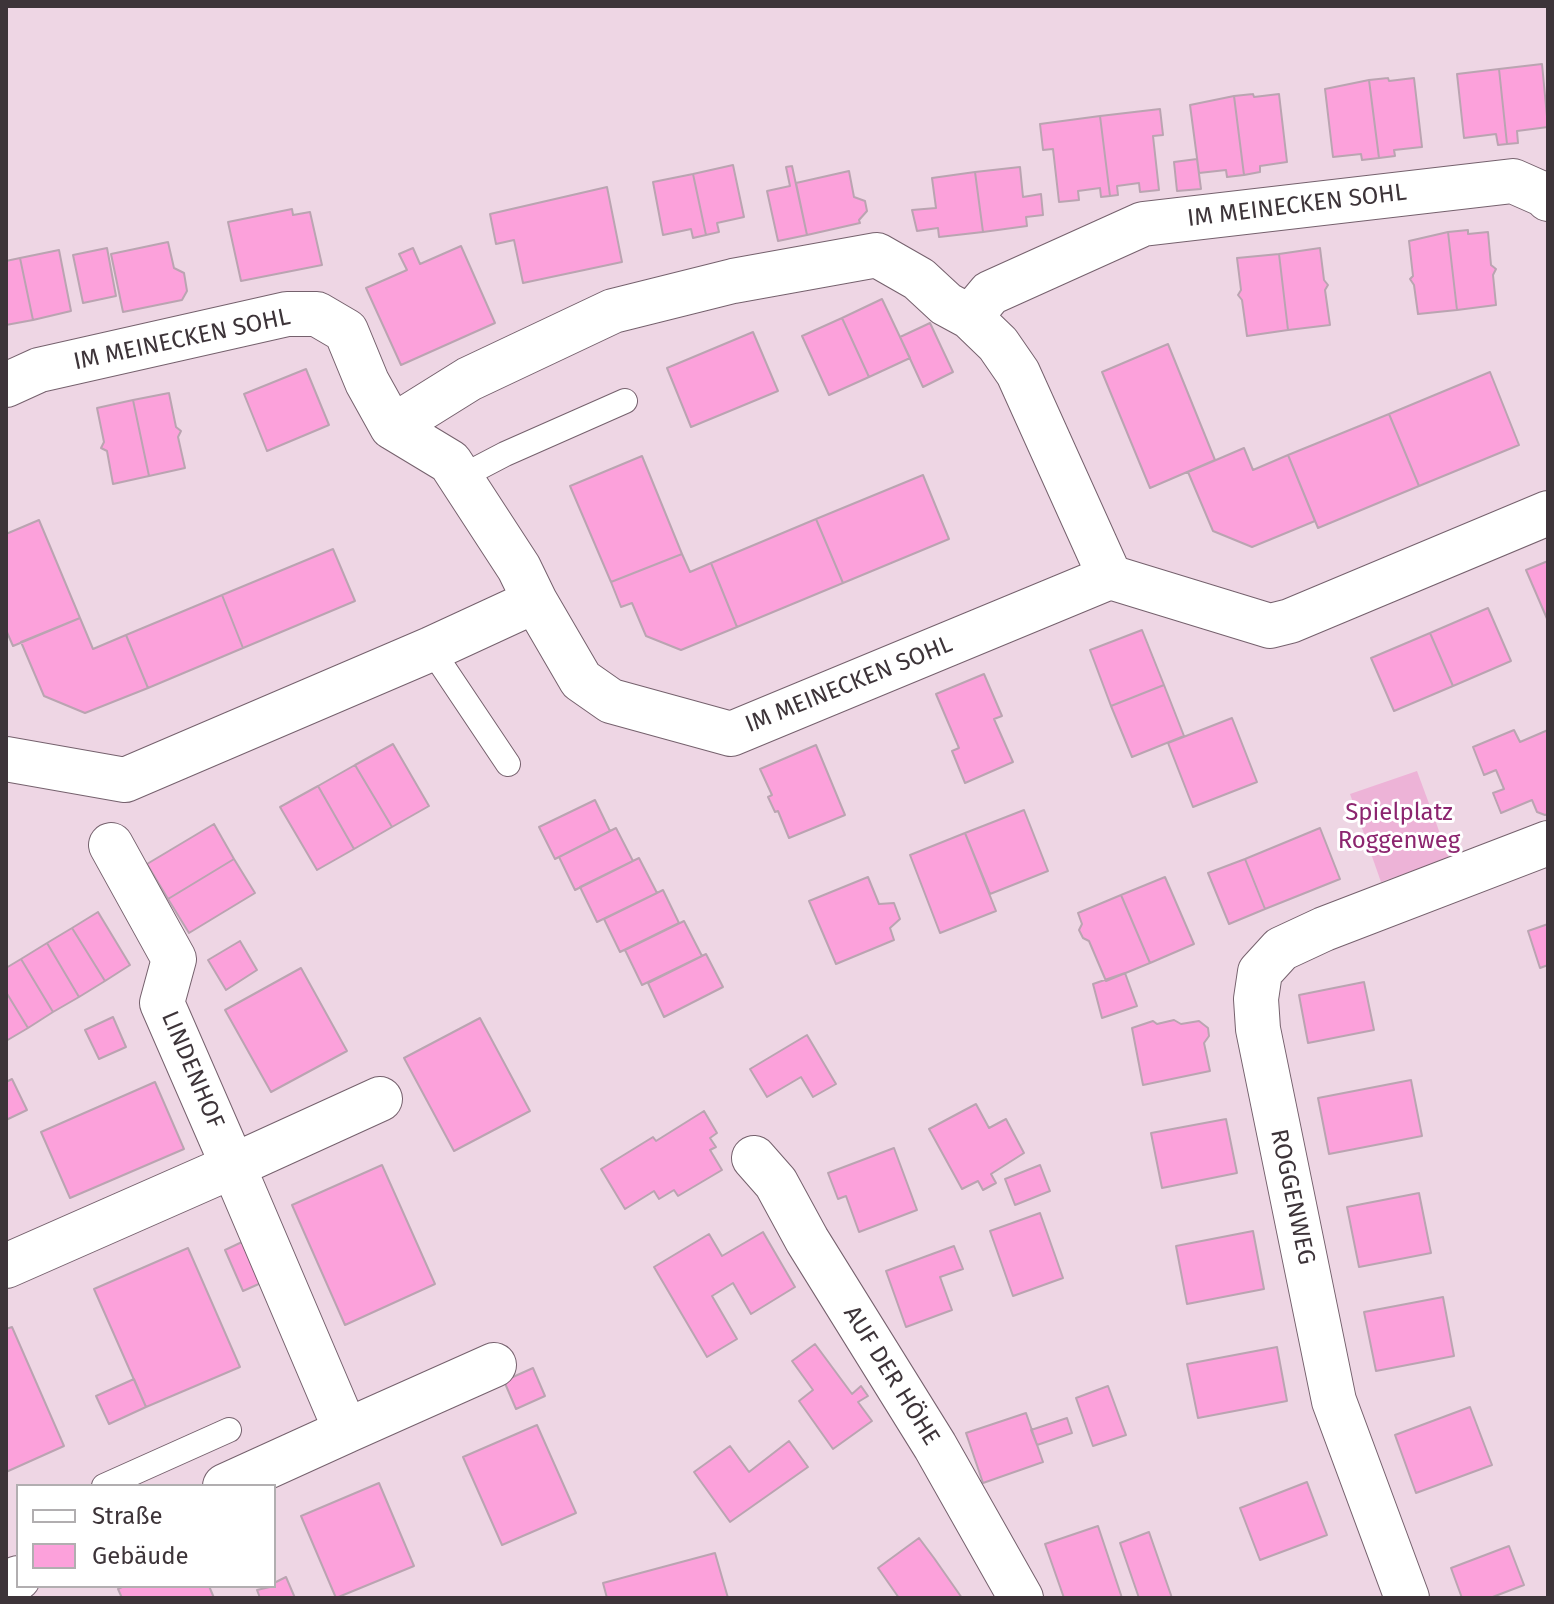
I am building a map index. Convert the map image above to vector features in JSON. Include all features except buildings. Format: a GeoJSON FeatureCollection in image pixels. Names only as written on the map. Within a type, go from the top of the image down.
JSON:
{"type":"FeatureCollection","features":[{"type":"Feature","properties":{"kind":"street","name":"IM MEINECKEN SOHL"},"geometry":{"type":"LineString","coordinates":[[970,317],[990,293],[1143,224],[1513,181],[1548,199]]}},
{"type":"Feature","properties":{"kind":"street"},"geometry":{"type":"LineString","coordinates":[[392,427],[469,379],[613,311],[733,281],[877,255],[919,279],[946,304],[970,317],[998,344],[1018,373],[1110,577],[1270,626],[1290,621],[1548,513]]}},
{"type":"Feature","properties":{"kind":"street","name":"IM MEINECKEN SOHL"},"geometry":{"type":"LineString","coordinates":[[6,385],[39,370],[287,314],[317,314],[346,331],[367,382],[392,427],[450,462],[461,477],[519,568],[581,680],[611,701],[731,734],[1110,577]]}},
{"type":"Feature","properties":{"kind":"street"},"geometry":{"type":"LineString","coordinates":[[6,759],[125,780],[535,601]]}},
{"type":"Feature","properties":{"kind":"street","name":"ROGGENWEG"},"geometry":{"type":"LineString","coordinates":[[1407,1598],[1334,1401],[1258,1029],[1256,999],[1260,972],[1281,949],[1324,929],[1548,843]]}},
{"type":"Feature","properties":{"kind":"street","name":"LINDENHOF"},"geometry":{"type":"LineString","coordinates":[[111,845],[174,959],[162,1003],[346,1431]]}},
{"type":"Feature","properties":{"kind":"street"},"geometry":{"type":"LineString","coordinates":[[21,1251],[233,1166],[380,1099]]}},
{"type":"Feature","properties":{"kind":"street","name":"AUF DER HÖHE"},"geometry":{"type":"LineString","coordinates":[[754,1158],[776,1183],[807,1240],[935,1446],[1021,1598]]}},
{"type":"Feature","properties":{"kind":"street"},"geometry":{"type":"LineString","coordinates":[[229,1484],[494,1365]]}},
{"type":"Feature","properties":{"kind":"lane"},"geometry":{"type":"LineString","coordinates":[[461,477],[625,401]]}},
{"type":"Feature","properties":{"kind":"lane"},"geometry":{"type":"LineString","coordinates":[[431,649],[508,764]]}},
{"type":"Feature","properties":{"kind":"lane"},"geometry":{"type":"LineString","coordinates":[[108,1484],[229,1430]]}},
{"type":"Feature","properties":{"kind":"green space","name":"Spielplatz Roggenweg"},"geometry":{"type":"Polygon","coordinates":[[[1417,771],[1449,858],[1381,882],[1350,794],[1417,771]]]}}]}
